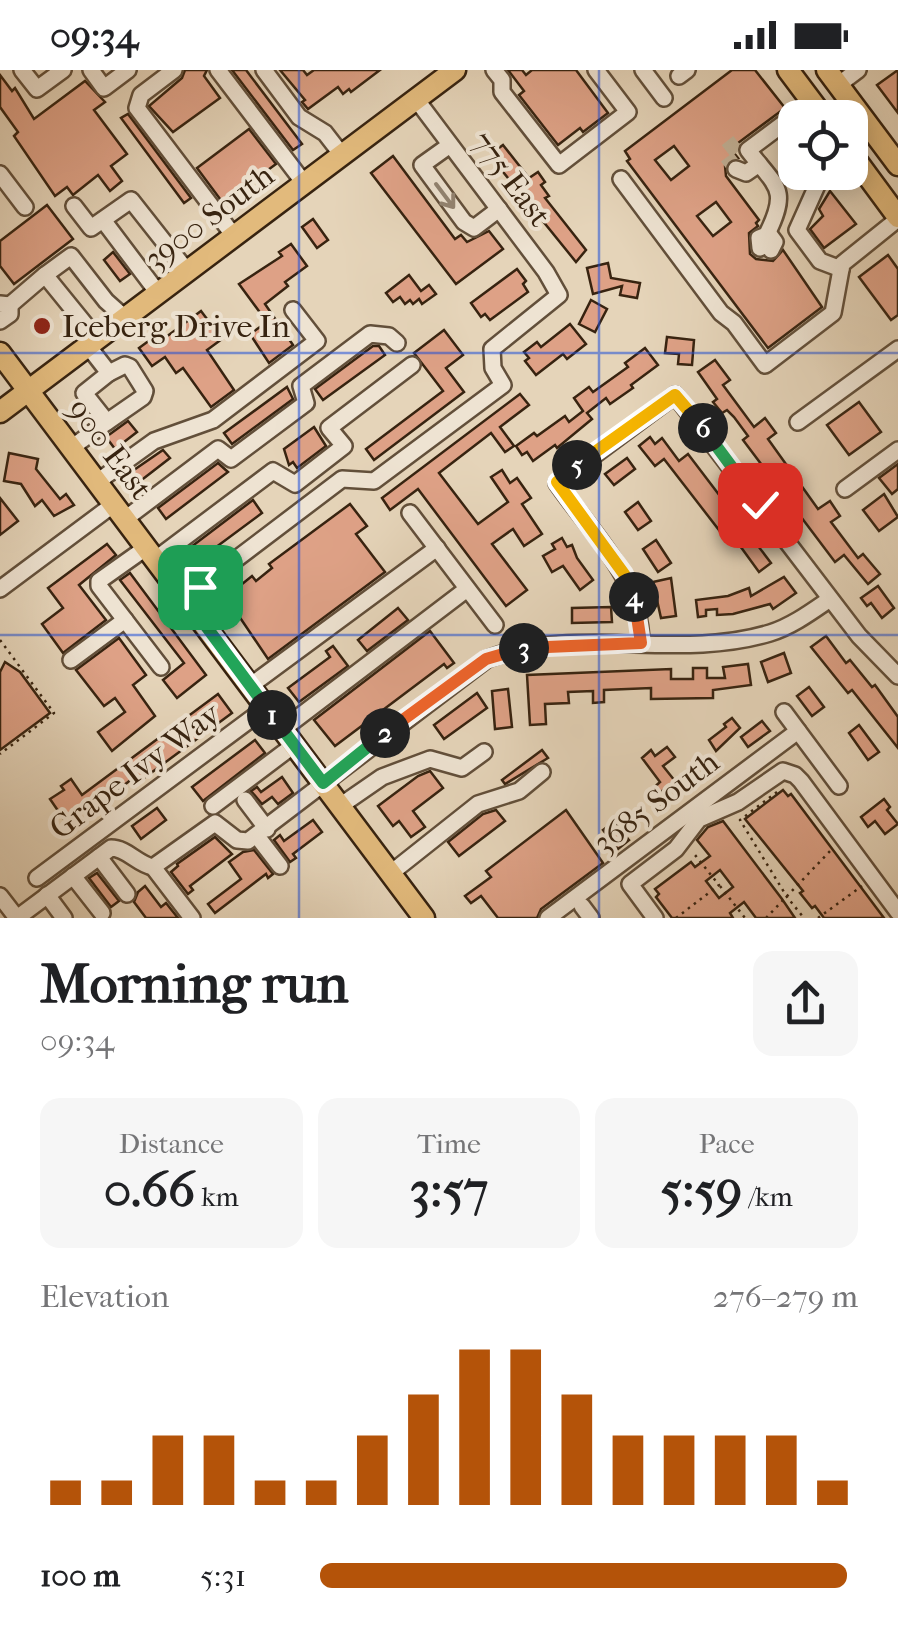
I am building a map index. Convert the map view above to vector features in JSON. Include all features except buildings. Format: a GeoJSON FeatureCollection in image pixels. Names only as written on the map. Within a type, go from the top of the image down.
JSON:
{"type":"FeatureCollection","features":[{"type":"Feature","properties":{"kind":"main road","name":"3900 South"},"geometry":{"type":"LineString","coordinates":[[0,412],[454,70]]}},
{"type":"Feature","properties":{"kind":"main road"},"geometry":{"type":"LineString","coordinates":[[788,70],[810,100]]}},
{"type":"Feature","properties":{"kind":"main road"},"geometry":{"type":"LineString","coordinates":[[832,78],[898,165]]}},
{"type":"Feature","properties":{"kind":"main road"},"geometry":{"type":"LineString","coordinates":[[868,133],[871,130]]}},
{"type":"Feature","properties":{"kind":"main road"},"geometry":{"type":"LineString","coordinates":[[868,175],[898,218]]}},
{"type":"Feature","properties":{"kind":"main road","name":"900 East"},"geometry":{"type":"LineString","coordinates":[[0,353],[424,918]]}},
{"type":"Feature","properties":{"kind":"street"},"geometry":{"type":"LineString","coordinates":[[22,70],[37,89],[63,70]]}},
{"type":"Feature","properties":{"kind":"street"},"geometry":{"type":"LineString","coordinates":[[91,70],[104,88],[128,70]]}},
{"type":"Feature","properties":{"kind":"street"},"geometry":{"type":"LineString","coordinates":[[174,70],[141,95],[137,108],[234,236]]}},
{"type":"Feature","properties":{"kind":"street"},"geometry":{"type":"LineString","coordinates":[[218,70],[304,184]]}},
{"type":"Feature","properties":{"kind":"street"},"geometry":{"type":"LineString","coordinates":[[264,70],[299,117],[326,133],[342,154]]}},
{"type":"Feature","properties":{"kind":"street"},"geometry":{"type":"LineString","coordinates":[[516,70],[498,75],[502,92],[559,164],[628,112],[596,70]]}},
{"type":"Feature","properties":{"kind":"street"},"geometry":{"type":"LineString","coordinates":[[643,70],[664,98]]}},
{"type":"Feature","properties":{"kind":"street"},"geometry":{"type":"LineString","coordinates":[[832,78],[858,70]]}},
{"type":"Feature","properties":{"kind":"street","name":"775 East"},"geometry":{"type":"LineString","coordinates":[[185,598],[342,479],[374,481],[503,384],[493,368],[492,349],[559,295],[546,272],[416,99]]}},
{"type":"Feature","properties":{"kind":"street"},"geometry":{"type":"LineString","coordinates":[[766,244],[781,203],[780,193],[743,146],[778,129]]}},
{"type":"Feature","properties":{"kind":"street"},"geometry":{"type":"LineString","coordinates":[[450,145],[422,165],[464,222],[474,228],[499,209]]}},
{"type":"Feature","properties":{"kind":"street"},"geometry":{"type":"LineString","coordinates":[[736,169],[746,174],[759,164]]}},
{"type":"Feature","properties":{"kind":"street"},"geometry":{"type":"LineString","coordinates":[[0,174],[25,207]]}},
{"type":"Feature","properties":{"kind":"street"},"geometry":{"type":"LineString","coordinates":[[621,179],[765,365],[833,313],[841,269],[849,256],[898,218]]}},
{"type":"Feature","properties":{"kind":"street"},"geometry":{"type":"LineString","coordinates":[[815,190],[797,230],[820,261],[841,269]]}},
{"type":"Feature","properties":{"kind":"street"},"geometry":{"type":"LineString","coordinates":[[74,206],[91,228],[131,200],[187,271]]}},
{"type":"Feature","properties":{"kind":"street"},"geometry":{"type":"LineString","coordinates":[[102,220],[158,293]]}},
{"type":"Feature","properties":{"kind":"street"},"geometry":{"type":"LineString","coordinates":[[0,322],[10,314],[5,304],[71,256],[124,318]]}},
{"type":"Feature","properties":{"kind":"street"},"geometry":{"type":"LineString","coordinates":[[45,274],[92,342],[108,373]]}},
{"type":"Feature","properties":{"kind":"street"},"geometry":{"type":"LineString","coordinates":[[98,482],[154,440],[213,420],[317,342],[293,310]]}},
{"type":"Feature","properties":{"kind":"street"},"geometry":{"type":"LineString","coordinates":[[0,590],[218,449],[231,459],[306,403],[301,386],[370,334],[389,336],[396,343]]}},
{"type":"Feature","properties":{"kind":"street"},"geometry":{"type":"LineString","coordinates":[[798,422],[898,349]]}},
{"type":"Feature","properties":{"kind":"street"},"geometry":{"type":"LineString","coordinates":[[71,448],[143,398],[146,391],[130,367],[124,365],[108,373],[84,393],[106,422]]}},
{"type":"Feature","properties":{"kind":"street"},"geometry":{"type":"LineString","coordinates":[[161,667],[99,581],[151,553],[273,471],[295,484],[344,446],[330,428],[412,365]]}},
{"type":"Feature","properties":{"kind":"street"},"geometry":{"type":"LineString","coordinates":[[641,643],[630,586],[557,482],[675,395],[859,636],[898,676]]}},
{"type":"Feature","properties":{"kind":"street"},"geometry":{"type":"LineString","coordinates":[[845,489],[898,450]]}},
{"type":"Feature","properties":{"kind":"street"},"geometry":{"type":"LineString","coordinates":[[410,513],[495,625]]}},
{"type":"Feature","properties":{"kind":"street"},"geometry":{"type":"LineString","coordinates":[[250,686],[437,548]]}},
{"type":"Feature","properties":{"kind":"street"},"geometry":{"type":"LineString","coordinates":[[214,806],[288,737],[467,589]]}},
{"type":"Feature","properties":{"kind":"street"},"geometry":{"type":"LineString","coordinates":[[153,866],[215,823],[244,842],[262,832],[486,659],[534,646],[745,639],[792,624],[830,599]]}},
{"type":"Feature","properties":{"kind":"street"},"geometry":{"type":"LineString","coordinates":[[71,660],[125,620]]}},
{"type":"Feature","properties":{"kind":"street","name":"Grape Ivy Way"},"geometry":{"type":"LineString","coordinates":[[37,878],[266,707]]}},
{"type":"Feature","properties":{"kind":"street"},"geometry":{"type":"LineString","coordinates":[[784,712],[839,786]]}},
{"type":"Feature","properties":{"kind":"street","name":"3685 South"},"geometry":{"type":"LineString","coordinates":[[548,918],[798,731]]}},
{"type":"Feature","properties":{"kind":"street"},"geometry":{"type":"LineString","coordinates":[[340,806],[382,777],[430,759],[462,768],[484,752]]}},
{"type":"Feature","properties":{"kind":"street"},"geometry":{"type":"LineString","coordinates":[[390,873],[478,804],[519,790],[542,772]]}},
{"type":"Feature","properties":{"kind":"street"},"geometry":{"type":"LineString","coordinates":[[655,918],[630,884],[676,849],[699,819],[738,802],[777,773],[801,781],[898,912]]}},
{"type":"Feature","properties":{"kind":"street"},"geometry":{"type":"LineString","coordinates":[[244,800],[280,866]]}},
{"type":"Feature","properties":{"kind":"street"},"geometry":{"type":"LineString","coordinates":[[0,896],[17,918],[114,848],[153,866],[192,918]]}},
{"type":"Feature","properties":{"kind":"street"},"geometry":{"type":"LineString","coordinates":[[98,856],[128,894]]}},
{"type":"Feature","properties":{"kind":"street"},"geometry":{"type":"LineString","coordinates":[[73,876],[102,913]]}},
{"type":"Feature","properties":{"kind":"street"},"geometry":{"type":"LineString","coordinates":[[47,896],[64,918]]}},
{"type":"Feature","properties":{"kind":"path"},"geometry":{"type":"LineString","coordinates":[[0,640],[54,713],[0,754]]}},
{"type":"Feature","properties":{"kind":"path"},"geometry":{"type":"LineString","coordinates":[[788,778],[740,820],[804,918]]}},
{"type":"Feature","properties":{"kind":"path"},"geometry":{"type":"LineString","coordinates":[[766,918],[834,847]]}},
{"type":"Feature","properties":{"kind":"path"},"geometry":{"type":"LineString","coordinates":[[695,855],[746,918]]}},
{"type":"Feature","properties":{"kind":"path"},"geometry":{"type":"LineString","coordinates":[[676,918],[719,884]]}},
{"type":"Feature","properties":{"kind":"path"},"geometry":{"type":"LineString","coordinates":[[818,918],[863,885]]}},
{"type":"Feature","properties":{"kind":"tunnel"},"geometry":{"type":"LineString","coordinates":[[736,169],[724,153],[738,142]]}},
{"type":"Feature","properties":{"kind":"place","name":"Iceberg Drive In"},"geometry":{"type":"Point","coordinates":[42,326]}},
{"type":"Feature","properties":{"kind":"route"},"geometry":{"type":"LineString","coordinates":[[200,587],[185,598],[323,783],[486,659],[534,646],[641,643],[630,586],[557,482],[656,406],[675,395],[760,505]]}}]}
